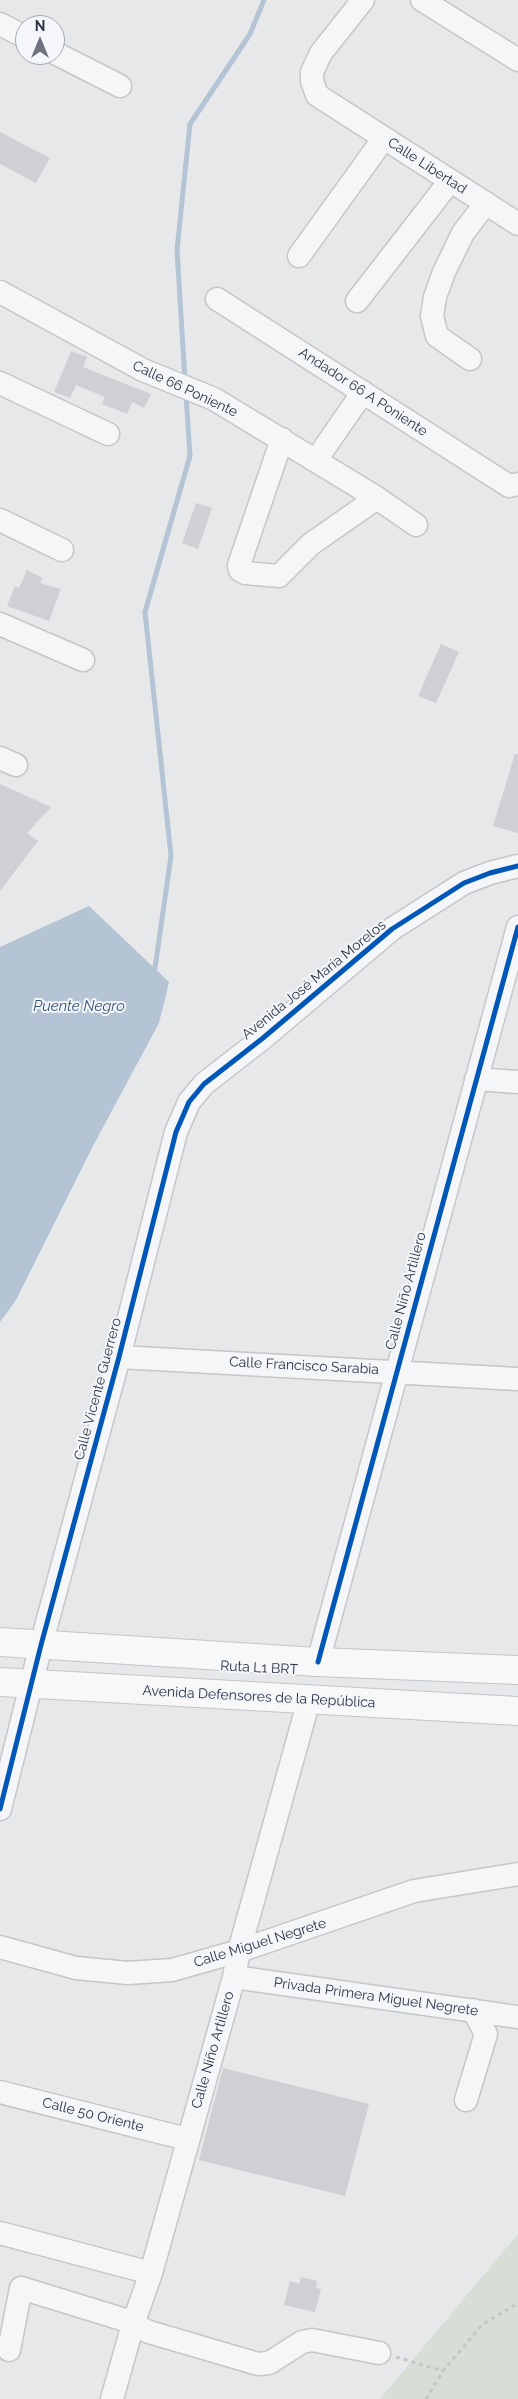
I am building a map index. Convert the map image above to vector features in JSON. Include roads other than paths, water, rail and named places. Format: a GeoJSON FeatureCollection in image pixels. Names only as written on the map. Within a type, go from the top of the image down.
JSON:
{"type":"FeatureCollection","features":[{"type":"Feature","properties":{"kind":"main road","name":"Avenida Defensores de la República"},"geometry":{"type":"LineString","coordinates":[[0,1642],[36,1664],[309,1700],[518,1711]]}},
{"type":"Feature","properties":{"kind":"main road","name":"Avenida Defensores de la República"},"geometry":{"type":"LineString","coordinates":[[0,1682],[36,1664],[318,1662],[518,1670]]}},
{"type":"Feature","properties":{"kind":"street","name":"Calle Libertad"},"geometry":{"type":"LineString","coordinates":[[363,0],[321,53],[312,72],[312,81],[317,95],[518,224]]}},
{"type":"Feature","properties":{"kind":"street"},"geometry":{"type":"LineString","coordinates":[[422,0],[518,60]]}},
{"type":"Feature","properties":{"kind":"street"},"geometry":{"type":"LineString","coordinates":[[0,24],[15,32]]}},
{"type":"Feature","properties":{"kind":"street"},"geometry":{"type":"LineString","coordinates":[[65,58],[120,86]]}},
{"type":"Feature","properties":{"kind":"street"},"geometry":{"type":"LineString","coordinates":[[300,256],[384,138]]}},
{"type":"Feature","properties":{"kind":"street"},"geometry":{"type":"LineString","coordinates":[[358,301],[450,181]]}},
{"type":"Feature","properties":{"kind":"street"},"geometry":{"type":"LineString","coordinates":[[470,359],[437,336],[432,316],[435,296],[444,272],[463,233],[486,203]]}},
{"type":"Feature","properties":{"kind":"street","name":"Calle 66 Poniente"},"geometry":{"type":"LineString","coordinates":[[0,292],[143,370],[214,399],[377,498],[416,525]]}},
{"type":"Feature","properties":{"kind":"street","name":"Andador 66 A Poniente"},"geometry":{"type":"LineString","coordinates":[[218,299],[363,392],[514,485]]}},
{"type":"Feature","properties":{"kind":"street"},"geometry":{"type":"LineString","coordinates":[[0,383],[108,434]]}},
{"type":"Feature","properties":{"kind":"street"},"geometry":{"type":"LineString","coordinates":[[316,460],[363,392]]}},
{"type":"Feature","properties":{"kind":"street"},"geometry":{"type":"LineString","coordinates":[[282,439],[239,565],[240,570],[245,573],[279,576],[311,544],[377,498]]}},
{"type":"Feature","properties":{"kind":"street"},"geometry":{"type":"LineString","coordinates":[[0,520],[62,550]]}},
{"type":"Feature","properties":{"kind":"street"},"geometry":{"type":"LineString","coordinates":[[0,624],[82,660]]}},
{"type":"Feature","properties":{"kind":"street","name":"Avenida José María Morelos"},"geometry":{"type":"LineString","coordinates":[[189,1102],[204,1084],[263,1038],[392,929],[464,883],[490,873],[518,866]]}},
{"type":"Feature","properties":{"kind":"street","name":"Calle Niño Artillero"},"geometry":{"type":"LineString","coordinates":[[318,1662],[518,927]]}},
{"type":"Feature","properties":{"kind":"street"},"geometry":{"type":"LineString","coordinates":[[476,1079],[518,1082]]}},
{"type":"Feature","properties":{"kind":"street","name":"Calle Vicente Guerrero"},"geometry":{"type":"LineString","coordinates":[[0,1809],[36,1664],[119,1357],[176,1132],[189,1102]]}},
{"type":"Feature","properties":{"kind":"street","name":"Calle Francisco Sarabia"},"geometry":{"type":"LineString","coordinates":[[119,1357],[518,1379]]}},
{"type":"Feature","properties":{"kind":"street","name":"Ruta L1 BRT"},"geometry":{"type":"LineString","coordinates":[[0,1654],[36,1664],[518,1698]]}},
{"type":"Feature","properties":{"kind":"street","name":"Ruta L1 BRT"},"geometry":{"type":"LineString","coordinates":[[0,1670],[36,1664],[518,1683]]}},
{"type":"Feature","properties":{"kind":"street","name":"Calle Niño Artillero"},"geometry":{"type":"LineString","coordinates":[[112,2399],[133,2324],[151,2273],[309,1700]]}},
{"type":"Feature","properties":{"kind":"street","name":"Calle Miguel Negrete"},"geometry":{"type":"LineString","coordinates":[[0,1947],[76,1968],[128,1973],[172,1970],[239,1951],[414,1891],[518,1874]]}},
{"type":"Feature","properties":{"kind":"street","name":"Privada Primera Miguel Negrete"},"geometry":{"type":"LineString","coordinates":[[234,1977],[518,2016]]}},
{"type":"Feature","properties":{"kind":"street"},"geometry":{"type":"LineString","coordinates":[[466,2100],[486,2034],[473,2010]]}},
{"type":"Feature","properties":{"kind":"street","name":"Calle 50 Oriente"},"geometry":{"type":"LineString","coordinates":[[0,2092],[187,2139]]}},
{"type":"Feature","properties":{"kind":"street"},"geometry":{"type":"LineString","coordinates":[[0,2233],[151,2273]]}},
{"type":"Feature","properties":{"kind":"street"},"geometry":{"type":"LineString","coordinates":[[9,2350],[21,2288],[133,2324],[149,2332],[258,2364],[269,2364],[302,2342],[312,2340],[379,2353]]}},
{"type":"Feature","properties":{"kind":"water","name":"Puente Negro"},"geometry":{"type":"Polygon","coordinates":[[[89,906],[169,982],[159,1023],[93,1146],[16,1300],[0,1322],[0,947],[89,906]]]}},
{"type":"Feature","properties":{"kind":"waterway"},"geometry":{"type":"LineString","coordinates":[[185,380],[177,250],[190,124],[250,34],[264,0]]}},
{"type":"Feature","properties":{"kind":"waterway"},"geometry":{"type":"LineString","coordinates":[[152,972],[155,968],[171,856],[145,612],[190,456],[186,394]]}}]}
